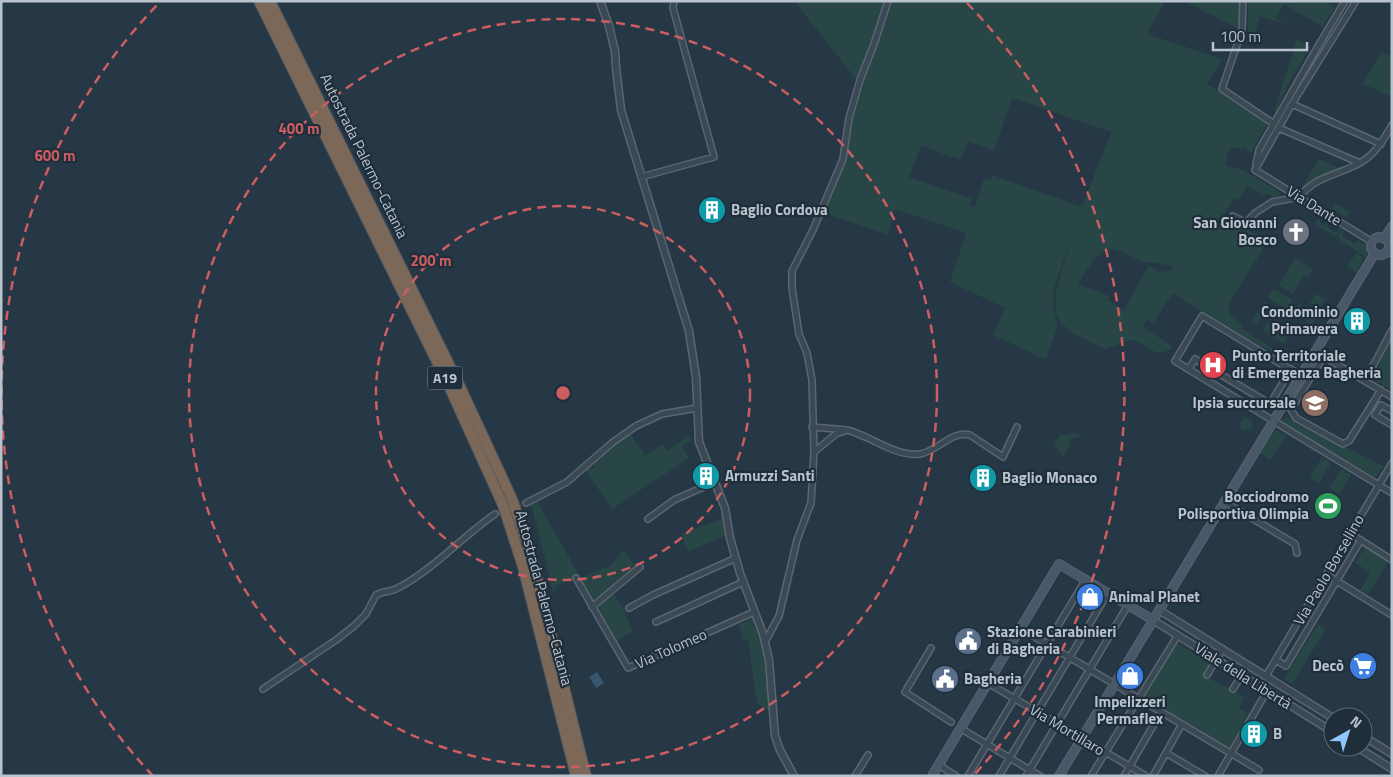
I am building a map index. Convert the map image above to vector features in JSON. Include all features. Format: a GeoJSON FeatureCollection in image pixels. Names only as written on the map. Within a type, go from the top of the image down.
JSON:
{"type":"FeatureCollection","features":[{"type":"Feature","properties":{"kind":"highway","name":"Autostrada Palermo-Catania"},"geometry":{"type":"LineString","coordinates":[[259,1],[449,386],[503,505],[523,566],[576,776]]}},
{"type":"Feature","properties":{"kind":"highway","name":"Autostrada Palermo-Catania"},"geometry":{"type":"LineString","coordinates":[[270,1],[463,393],[512,499],[533,562],[586,776]]}},
{"type":"Feature","properties":{"kind":"main road"},"geometry":{"type":"LineString","coordinates":[[1384,239],[1392,226]]}},
{"type":"Feature","properties":{"kind":"main road"},"geometry":{"type":"LineString","coordinates":[[1377,238],[1384,239],[1388,244],[1389,252],[1382,255],[1375,253],[1371,247],[1372,242],[1377,238]]}},
{"type":"Feature","properties":{"kind":"main road"},"geometry":{"type":"LineString","coordinates":[[1059,776],[1274,421],[1287,406],[1302,375],[1375,253]]}},
{"type":"Feature","properties":{"kind":"main road"},"geometry":{"type":"LineString","coordinates":[[932,776],[1060,564],[1153,620]]}},
{"type":"Feature","properties":{"kind":"street"},"geometry":{"type":"LineString","coordinates":[[600,1],[615,51],[621,110],[689,331],[696,377],[699,442],[725,508],[743,582],[765,642],[769,660],[776,736],[780,750],[794,776]]}},
{"type":"Feature","properties":{"kind":"street"},"geometry":{"type":"LineString","coordinates":[[641,177],[714,157],[673,8],[674,1]]}},
{"type":"Feature","properties":{"kind":"street"},"geometry":{"type":"LineString","coordinates":[[765,642],[779,616],[797,540],[811,503],[814,452],[812,380],[807,353],[799,334],[792,288],[792,271],[813,230],[843,159],[849,118],[860,80],[888,1]]}},
{"type":"Feature","properties":{"kind":"street"},"geometry":{"type":"LineString","coordinates":[[1243,1],[1242,30],[1222,89],[1274,124]]}},
{"type":"Feature","properties":{"kind":"street"},"geometry":{"type":"LineString","coordinates":[[1255,170],[1259,150],[1344,3],[1337,1]]}},
{"type":"Feature","properties":{"kind":"street"},"geometry":{"type":"LineString","coordinates":[[1255,170],[1292,104],[1356,1]]}},
{"type":"Feature","properties":{"kind":"street"},"geometry":{"type":"LineString","coordinates":[[1292,104],[1381,144]]}},
{"type":"Feature","properties":{"kind":"street"},"geometry":{"type":"LineString","coordinates":[[1233,216],[1246,223],[1255,213],[1272,202],[1300,197],[1306,189],[1318,181],[1366,160],[1381,144],[1392,125]]}},
{"type":"Feature","properties":{"kind":"street"},"geometry":{"type":"LineString","coordinates":[[1279,128],[1360,163]]}},
{"type":"Feature","properties":{"kind":"street","name":"Via Dante"},"geometry":{"type":"LineString","coordinates":[[1255,170],[1372,242]]}},
{"type":"Feature","properties":{"kind":"street"},"geometry":{"type":"LineString","coordinates":[[1302,375],[1202,316],[1175,361],[1392,494]]}},
{"type":"Feature","properties":{"kind":"street"},"geometry":{"type":"LineString","coordinates":[[1365,381],[1392,330]]}},
{"type":"Feature","properties":{"kind":"street"},"geometry":{"type":"LineString","coordinates":[[1316,352],[1392,397]]}},
{"type":"Feature","properties":{"kind":"street"},"geometry":{"type":"LineString","coordinates":[[1287,406],[1293,406],[1324,356]]}},
{"type":"Feature","properties":{"kind":"street"},"geometry":{"type":"LineString","coordinates":[[1189,369],[1194,359],[1270,404],[1291,370]]}},
{"type":"Feature","properties":{"kind":"street"},"geometry":{"type":"LineString","coordinates":[[1205,379],[1211,369]]}},
{"type":"Feature","properties":{"kind":"street"},"geometry":{"type":"LineString","coordinates":[[1287,406],[1296,418],[1343,444],[1349,441],[1380,390]]}},
{"type":"Feature","properties":{"kind":"street"},"geometry":{"type":"LineString","coordinates":[[1247,405],[1253,394]]}},
{"type":"Feature","properties":{"kind":"street"},"geometry":{"type":"LineString","coordinates":[[1392,411],[1381,405],[1375,415],[1392,425]]}},
{"type":"Feature","properties":{"kind":"street"},"geometry":{"type":"LineString","coordinates":[[526,503],[567,482],[613,442],[636,426],[662,414],[697,408]]}},
{"type":"Feature","properties":{"kind":"street"},"geometry":{"type":"LineString","coordinates":[[812,427],[847,430],[905,453],[921,454],[932,450],[958,434],[965,434],[1003,457],[1017,427]]}},
{"type":"Feature","properties":{"kind":"street"},"geometry":{"type":"LineString","coordinates":[[827,427],[833,430],[833,437]]}},
{"type":"Feature","properties":{"kind":"street"},"geometry":{"type":"LineString","coordinates":[[814,452],[833,437],[847,430]]}},
{"type":"Feature","properties":{"kind":"street","name":"Via Paolo Borsellino"},"geometry":{"type":"LineString","coordinates":[[1266,676],[1392,463]]}},
{"type":"Feature","properties":{"kind":"street"},"geometry":{"type":"LineString","coordinates":[[648,519],[674,500],[715,482]]}},
{"type":"Feature","properties":{"kind":"street"},"geometry":{"type":"LineString","coordinates":[[1225,502],[1295,544],[1297,553]]}},
{"type":"Feature","properties":{"kind":"street"},"geometry":{"type":"LineString","coordinates":[[263,689],[342,636],[366,614],[376,595],[397,589],[415,577],[455,548],[495,514]]}},
{"type":"Feature","properties":{"kind":"street"},"geometry":{"type":"LineString","coordinates":[[1351,534],[1391,556]]}},
{"type":"Feature","properties":{"kind":"street"},"geometry":{"type":"LineString","coordinates":[[1276,660],[1286,666],[1361,540]]}},
{"type":"Feature","properties":{"kind":"street"},"geometry":{"type":"LineString","coordinates":[[630,608],[653,595],[736,558]]}},
{"type":"Feature","properties":{"kind":"street"},"geometry":{"type":"LineString","coordinates":[[592,606],[640,568]]}},
{"type":"Feature","properties":{"kind":"street"},"geometry":{"type":"LineString","coordinates":[[1327,575],[1392,615]]}},
{"type":"Feature","properties":{"kind":"street","name":"Via Tolomeo"},"geometry":{"type":"LineString","coordinates":[[576,578],[628,668],[754,612]]}},
{"type":"Feature","properties":{"kind":"street"},"geometry":{"type":"LineString","coordinates":[[968,776],[1086,580]]}},
{"type":"Feature","properties":{"kind":"street"},"geometry":{"type":"LineString","coordinates":[[656,622],[743,582]]}},
{"type":"Feature","properties":{"kind":"street"},"geometry":{"type":"LineString","coordinates":[[999,776],[1108,593]]}},
{"type":"Feature","properties":{"kind":"street"},"geometry":{"type":"LineString","coordinates":[[1026,776],[1128,605]]}},
{"type":"Feature","properties":{"kind":"street","name":"Viale della Libertà"},"geometry":{"type":"LineString","coordinates":[[1159,610],[1323,712]]}},
{"type":"Feature","properties":{"kind":"street","name":"Viale della Libertà"},"geometry":{"type":"LineString","coordinates":[[1153,620],[1323,726]]}},
{"type":"Feature","properties":{"kind":"street"},"geometry":{"type":"LineString","coordinates":[[1020,628],[1259,770]]}},
{"type":"Feature","properties":{"kind":"street"},"geometry":{"type":"LineString","coordinates":[[1091,776],[1104,752],[1178,636]]}},
{"type":"Feature","properties":{"kind":"street"},"geometry":{"type":"LineString","coordinates":[[931,648],[905,692],[951,722]]}},
{"type":"Feature","properties":{"kind":"street"},"geometry":{"type":"LineString","coordinates":[[1207,675],[1223,650]]}},
{"type":"Feature","properties":{"kind":"street"},"geometry":{"type":"LineString","coordinates":[[1233,689],[1242,676]]}},
{"type":"Feature","properties":{"kind":"street","name":"Via Mortillaro"},"geometry":{"type":"LineString","coordinates":[[988,683],[1146,776]]}},
{"type":"Feature","properties":{"kind":"street"},"geometry":{"type":"LineString","coordinates":[[1218,776],[1267,691]]}},
{"type":"Feature","properties":{"kind":"street"},"geometry":{"type":"LineString","coordinates":[[1285,702],[1291,692]]}},
{"type":"Feature","properties":{"kind":"street"},"geometry":{"type":"LineString","coordinates":[[1124,776],[1161,712]]}},
{"type":"Feature","properties":{"kind":"street"},"geometry":{"type":"LineString","coordinates":[[1153,776],[1182,724]]}},
{"type":"Feature","properties":{"kind":"street"},"geometry":{"type":"LineString","coordinates":[[960,728],[1040,776]]}},
{"type":"Feature","properties":{"kind":"street"},"geometry":{"type":"LineString","coordinates":[[1373,743],[1392,754]]}},
{"type":"Feature","properties":{"kind":"street"},"geometry":{"type":"LineString","coordinates":[[1166,753],[1205,776]]}},
{"type":"Feature","properties":{"kind":"street"},"geometry":{"type":"LineString","coordinates":[[855,776],[868,755]]}},
{"type":"Feature","properties":{"kind":"street"},"geometry":{"type":"LineString","coordinates":[[1373,756],[1392,769]]}},
{"type":"Feature","properties":{"kind":"street"},"geometry":{"type":"LineString","coordinates":[[939,765],[956,776]]}},
{"type":"Feature","properties":{"kind":"green space"},"geometry":{"type":"Polygon","coordinates":[[[794,1],[1165,1],[1147,34],[1222,59],[1207,84],[1268,123],[1250,154],[1244,147],[1241,149],[1232,147],[1227,156],[1227,166],[1243,170],[1279,191],[1280,194],[1273,198],[1269,194],[1263,194],[1247,186],[1239,200],[1234,198],[1222,219],[1224,223],[1236,228],[1241,225],[1268,241],[1229,303],[1230,315],[1244,326],[1242,329],[1298,364],[1297,366],[1227,327],[1173,293],[1153,323],[1147,319],[1143,325],[1173,347],[1167,351],[1156,352],[1132,340],[1104,349],[1075,334],[1060,323],[1056,312],[1055,294],[1073,232],[1054,289],[1053,306],[1057,328],[1046,360],[993,335],[1005,308],[950,282],[966,233],[895,209],[888,235],[822,212],[843,159],[859,83],[794,1]],[[1012,98],[994,151],[968,141],[961,160],[921,146],[909,177],[972,199],[970,206],[974,207],[974,209],[984,179],[991,180],[992,175],[1082,207],[1111,132],[1012,98]],[[1113,249],[1107,250],[1097,257],[1078,284],[1109,296],[1108,301],[1124,310],[1149,265],[1160,272],[1173,270],[1171,265],[1143,262],[1113,249]]]}},
{"type":"Feature","properties":{"kind":"green space"},"geometry":{"type":"Polygon","coordinates":[[[1184,1],[1239,1],[1239,29],[1184,1]]]}},
{"type":"Feature","properties":{"kind":"green space"},"geometry":{"type":"Polygon","coordinates":[[[1248,1],[1326,1],[1335,7],[1322,27],[1284,4],[1276,18],[1286,24],[1260,17],[1254,35],[1248,31],[1248,1]]]}},
{"type":"Feature","properties":{"kind":"green space"},"geometry":{"type":"Polygon","coordinates":[[[1297,39],[1310,47],[1287,86],[1276,113],[1274,112],[1297,39]]]}},
{"type":"Feature","properties":{"kind":"green space"},"geometry":{"type":"Polygon","coordinates":[[[1381,52],[1392,57],[1392,97],[1363,84],[1381,52]]]}},
{"type":"Feature","properties":{"kind":"green space"},"geometry":{"type":"Polygon","coordinates":[[[1319,159],[1341,169],[1317,178],[1301,189],[1319,159]]]}},
{"type":"Feature","properties":{"kind":"green space"},"geometry":{"type":"Polygon","coordinates":[[[1335,203],[1350,212],[1347,218],[1332,208],[1335,203]]]}},
{"type":"Feature","properties":{"kind":"green space"},"geometry":{"type":"Polygon","coordinates":[[[1320,217],[1319,222],[1324,225],[1327,221],[1329,222],[1326,226],[1336,233],[1339,228],[1341,229],[1336,237],[1315,224],[1320,217]]]}},
{"type":"Feature","properties":{"kind":"green space"},"geometry":{"type":"Polygon","coordinates":[[[1342,230],[1344,232],[1342,236],[1355,244],[1358,240],[1368,247],[1369,251],[1366,257],[1337,238],[1342,230]]]}},
{"type":"Feature","properties":{"kind":"green space"},"geometry":{"type":"Polygon","coordinates":[[[1356,253],[1364,258],[1356,272],[1347,267],[1356,253]]]}},
{"type":"Feature","properties":{"kind":"green space"},"geometry":{"type":"Polygon","coordinates":[[[1295,258],[1313,270],[1308,277],[1304,275],[1293,294],[1278,285],[1295,258]]]}},
{"type":"Feature","properties":{"kind":"green space"},"geometry":{"type":"Polygon","coordinates":[[[1274,289],[1293,300],[1287,310],[1267,297],[1274,289]]]}},
{"type":"Feature","properties":{"kind":"green space"},"geometry":{"type":"Polygon","coordinates":[[[1316,294],[1325,299],[1320,309],[1310,303],[1316,294]]]}},
{"type":"Feature","properties":{"kind":"green space"},"geometry":{"type":"Polygon","coordinates":[[[1264,301],[1269,304],[1257,324],[1252,321],[1264,301]]]}},
{"type":"Feature","properties":{"kind":"green space"},"geometry":{"type":"Polygon","coordinates":[[[1299,304],[1318,316],[1312,325],[1294,313],[1299,304]]]}},
{"type":"Feature","properties":{"kind":"green space"},"geometry":{"type":"Polygon","coordinates":[[[1267,323],[1289,336],[1284,344],[1263,331],[1267,323]]]}},
{"type":"Feature","properties":{"kind":"green space"},"geometry":{"type":"Polygon","coordinates":[[[1392,337],[1392,390],[1373,379],[1392,337]]]}},
{"type":"Feature","properties":{"kind":"green space"},"geometry":{"type":"Polygon","coordinates":[[[1244,417],[1252,421],[1253,428],[1243,431],[1239,425],[1244,417]]]}},
{"type":"Feature","properties":{"kind":"green space"},"geometry":{"type":"Polygon","coordinates":[[[1286,417],[1383,466],[1375,478],[1282,422],[1282,418],[1285,419],[1286,417]]]}},
{"type":"Feature","properties":{"kind":"green space"},"geometry":{"type":"Polygon","coordinates":[[[1274,431],[1286,436],[1270,460],[1259,453],[1274,431]]]}},
{"type":"Feature","properties":{"kind":"green space"},"geometry":{"type":"Polygon","coordinates":[[[630,433],[645,456],[662,444],[668,451],[688,436],[692,440],[682,447],[689,458],[612,509],[585,470],[590,466],[592,469],[595,467],[594,463],[606,451],[630,433]]]}},
{"type":"Feature","properties":{"kind":"green space"},"geometry":{"type":"Polygon","coordinates":[[[1075,433],[1080,435],[1078,438],[1074,437],[1070,440],[1071,444],[1063,457],[1054,445],[1060,435],[1075,433]]]}},
{"type":"Feature","properties":{"kind":"green space"},"geometry":{"type":"Polygon","coordinates":[[[1322,457],[1331,463],[1319,483],[1310,477],[1322,457]]]}},
{"type":"Feature","properties":{"kind":"green space"},"geometry":{"type":"Polygon","coordinates":[[[1341,469],[1351,475],[1339,494],[1329,488],[1341,469]]]}},
{"type":"Feature","properties":{"kind":"green space"},"geometry":{"type":"Polygon","coordinates":[[[537,501],[579,575],[554,587],[555,591],[553,591],[532,507],[526,505],[537,501]]]}},
{"type":"Feature","properties":{"kind":"green space"},"geometry":{"type":"Polygon","coordinates":[[[723,518],[727,535],[688,552],[681,534],[723,518]]]}},
{"type":"Feature","properties":{"kind":"green space"},"geometry":{"type":"Polygon","coordinates":[[[1365,547],[1388,562],[1368,594],[1360,590],[1370,572],[1355,563],[1365,547]]]}},
{"type":"Feature","properties":{"kind":"green space"},"geometry":{"type":"Polygon","coordinates":[[[623,550],[636,566],[593,601],[580,578],[611,565],[623,550]]]}},
{"type":"Feature","properties":{"kind":"green space"},"geometry":{"type":"Polygon","coordinates":[[[614,594],[621,604],[633,631],[617,641],[598,607],[614,594]]]}},
{"type":"Feature","properties":{"kind":"green space"},"geometry":{"type":"Polygon","coordinates":[[[754,618],[756,622],[753,625],[754,628],[758,628],[761,635],[767,663],[769,710],[757,704],[748,640],[743,641],[738,625],[754,618]]]}},
{"type":"Feature","properties":{"kind":"green space"},"geometry":{"type":"Polygon","coordinates":[[[1318,624],[1326,629],[1292,684],[1284,679],[1318,624]]]}},
{"type":"Feature","properties":{"kind":"green space"},"geometry":{"type":"Polygon","coordinates":[[[1177,643],[1210,663],[1204,671],[1205,676],[1245,697],[1239,708],[1248,713],[1230,748],[1144,697],[1177,643]]]}},
{"type":"Feature","properties":{"kind":"water"},"geometry":{"type":"Polygon","coordinates":[[[597,672],[604,683],[596,688],[589,677],[597,672]]]}},
{"type":"Feature","properties":{"kind":"tunnel"},"geometry":{"type":"LineString","coordinates":[[495,514],[526,503]]}},
{"type":"Feature","properties":{"kind":"place","name":"Baglio Cordova"},"geometry":{"type":"Point","coordinates":[712,210]}},
{"type":"Feature","properties":{"kind":"place","name":"San Giovanni Bosco"},"geometry":{"type":"Point","coordinates":[1296,232]}},
{"type":"Feature","properties":{"kind":"place","name":"Condominio Primavera"},"geometry":{"type":"Point","coordinates":[1357,321]}},
{"type":"Feature","properties":{"kind":"place","name":"Punto Territoriale di Emergenza Bagheria"},"geometry":{"type":"Point","coordinates":[1213,365]}},
{"type":"Feature","properties":{"kind":"place","name":"Ipsia succursale"},"geometry":{"type":"Point","coordinates":[1315,403]}},
{"type":"Feature","properties":{"kind":"place","name":"Armuzzi Santi"},"geometry":{"type":"Point","coordinates":[706,476]}},
{"type":"Feature","properties":{"kind":"place","name":"Baglio Monaco"},"geometry":{"type":"Point","coordinates":[983,478]}},
{"type":"Feature","properties":{"kind":"place","name":"Bocciodromo Polisportiva Olimpia"},"geometry":{"type":"Point","coordinates":[1328,506]}},
{"type":"Feature","properties":{"kind":"place","name":"Animal Planet"},"geometry":{"type":"Point","coordinates":[1090,597]}},
{"type":"Feature","properties":{"kind":"place","name":"Stazione Carabinieri di Bagheria"},"geometry":{"type":"Point","coordinates":[968,641]}},
{"type":"Feature","properties":{"kind":"place","name":"Decò"},"geometry":{"type":"Point","coordinates":[1363,666]}},
{"type":"Feature","properties":{"kind":"place","name":"Impelizzeri Permaflex"},"geometry":{"type":"Point","coordinates":[1130,676]}},
{"type":"Feature","properties":{"kind":"place","name":"Bagheria"},"geometry":{"type":"Point","coordinates":[945,679]}},
{"type":"Feature","properties":{"kind":"place","name":"B"},"geometry":{"type":"Point","coordinates":[1254,734]}}]}
